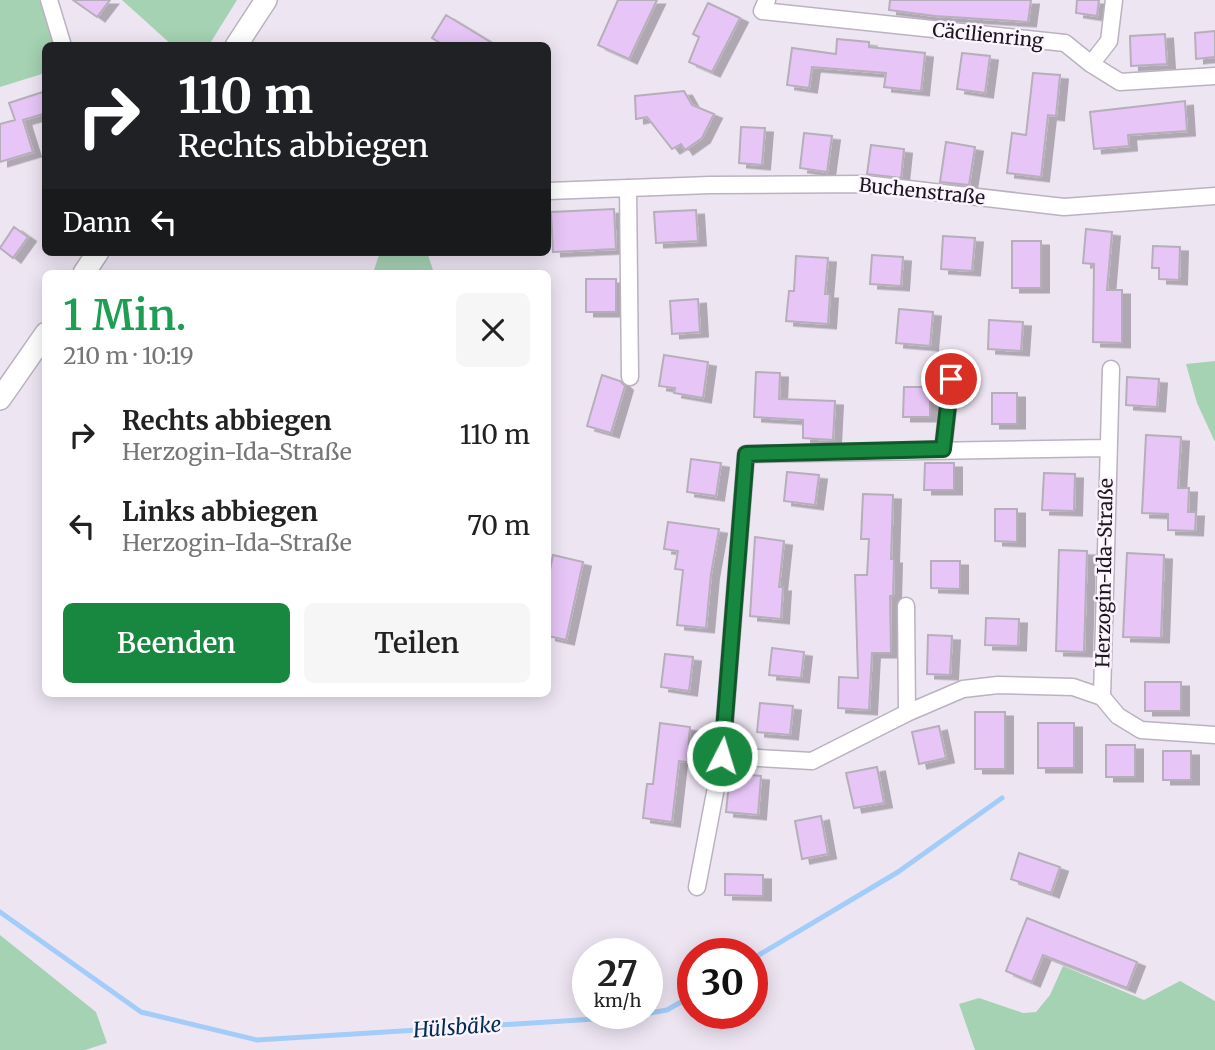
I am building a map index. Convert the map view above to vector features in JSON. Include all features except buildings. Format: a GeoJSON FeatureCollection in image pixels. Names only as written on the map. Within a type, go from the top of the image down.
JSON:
{"type":"FeatureCollection","features":[{"type":"Feature","properties":{"kind":"street"},"geometry":{"type":"LineString","coordinates":[[48,0],[62,42]]}},
{"type":"Feature","properties":{"kind":"street"},"geometry":{"type":"LineString","coordinates":[[239,42],[266,0]]}},
{"type":"Feature","properties":{"kind":"street","name":"Cäcilienring"},"geometry":{"type":"LineString","coordinates":[[767,0],[762,11],[1065,43],[1120,82],[1215,76]]}},
{"type":"Feature","properties":{"kind":"street"},"geometry":{"type":"LineString","coordinates":[[1091,64],[1109,41],[1114,0]]}},
{"type":"Feature","properties":{"kind":"street","name":"Buchenstraße"},"geometry":{"type":"LineString","coordinates":[[551,191],[710,184],[864,184],[1063,207],[1215,196]]}},
{"type":"Feature","properties":{"kind":"street"},"geometry":{"type":"LineString","coordinates":[[628,188],[630,377]]}},
{"type":"Feature","properties":{"kind":"street"},"geometry":{"type":"LineString","coordinates":[[0,398],[42,339]]}},
{"type":"Feature","properties":{"kind":"street","name":"Herzogin-Ida-Straße"},"geometry":{"type":"LineString","coordinates":[[1101,697],[1111,369]]}},
{"type":"Feature","properties":{"kind":"street"},"geometry":{"type":"LineString","coordinates":[[943,449],[951,379]]}},
{"type":"Feature","properties":{"kind":"street"},"geometry":{"type":"LineString","coordinates":[[697,887],[722,756],[746,454],[1107,448]]}},
{"type":"Feature","properties":{"kind":"street"},"geometry":{"type":"LineString","coordinates":[[906,606],[907,713]]}},
{"type":"Feature","properties":{"kind":"street","name":"Herzogin-Ida-Straße"},"geometry":{"type":"LineString","coordinates":[[722,756],[812,761],[907,713],[963,689],[999,685],[1073,687],[1101,697],[1118,716],[1141,730],[1215,735]]}},
{"type":"Feature","properties":{"kind":"green space"},"geometry":{"type":"Polygon","coordinates":[[[0,0],[40,0],[54,42],[42,42],[42,74],[0,87],[0,0]]]}},
{"type":"Feature","properties":{"kind":"green space"},"geometry":{"type":"Polygon","coordinates":[[[122,0],[237,0],[211,42],[169,42],[122,0]]]}},
{"type":"Feature","properties":{"kind":"green space"},"geometry":{"type":"Polygon","coordinates":[[[379,256],[428,256],[433,270],[374,270],[379,256]]]}},
{"type":"Feature","properties":{"kind":"green space"},"geometry":{"type":"Polygon","coordinates":[[[1215,361],[1215,442],[1197,403],[1186,364],[1215,361]]]}},
{"type":"Feature","properties":{"kind":"green space"},"geometry":{"type":"Polygon","coordinates":[[[0,935],[96,1012],[107,1043],[85,1050],[0,1050],[0,935]]]}},
{"type":"Feature","properties":{"kind":"green space"},"geometry":{"type":"Polygon","coordinates":[[[1063,966],[1144,1000],[1180,981],[1215,1001],[1215,1050],[975,1050],[959,1004],[979,998],[1023,1013],[1036,1012],[1050,995],[1063,966]]]}},
{"type":"Feature","properties":{"kind":"waterway","name":"Hülsbäke"},"geometry":{"type":"LineString","coordinates":[[768,949],[898,872],[1002,798]]}},
{"type":"Feature","properties":{"kind":"waterway","name":"Hülsbäke"},"geometry":{"type":"LineString","coordinates":[[0,912],[141,1012],[257,1040],[627,1017],[667,1010],[677,1004]]}},
{"type":"Feature","properties":{"kind":"route"},"geometry":{"type":"LineString","coordinates":[[722,756],[746,454],[943,449],[951,379]]}}]}
